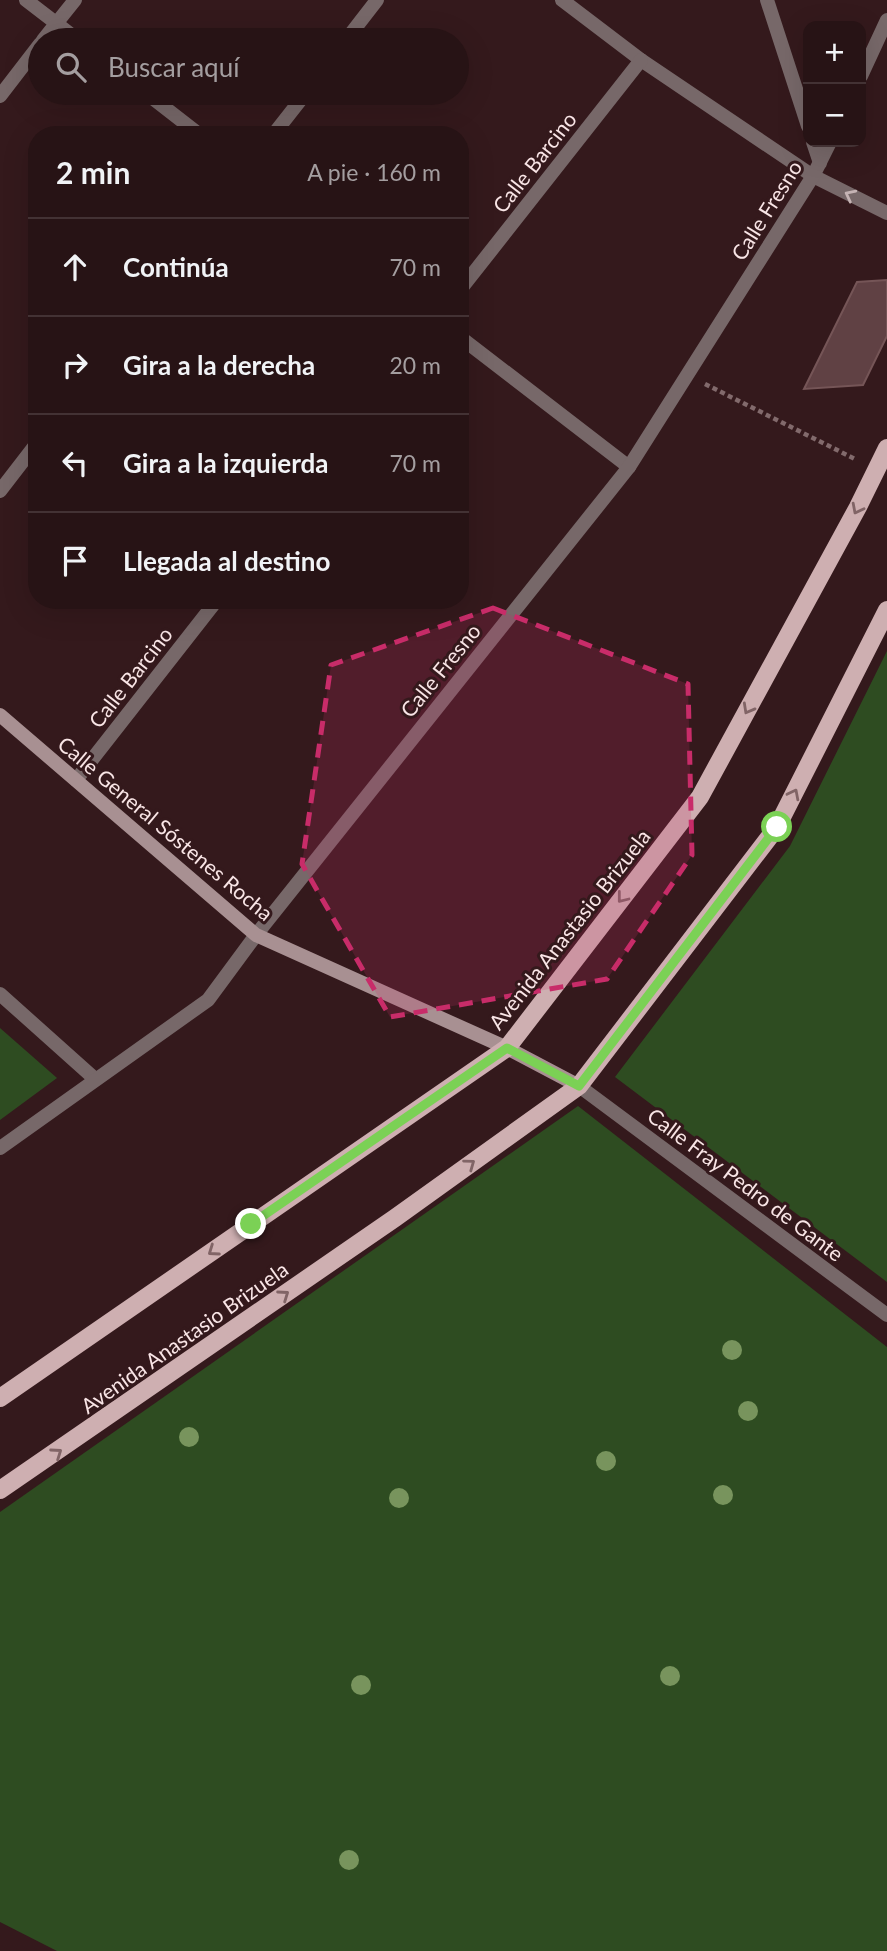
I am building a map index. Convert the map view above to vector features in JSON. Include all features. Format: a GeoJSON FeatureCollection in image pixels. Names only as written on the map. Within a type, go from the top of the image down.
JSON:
{"type":"FeatureCollection","features":[{"type":"Feature","properties":{"kind":"main road","name":"Avenida Anastasio Brizuela"},"geometry":{"type":"LineString","coordinates":[[0,1398],[507,1048],[700,797],[887,448]]}},
{"type":"Feature","properties":{"kind":"main road","name":"Avenida Anastasio Brizuela"},"geometry":{"type":"LineString","coordinates":[[0,1490],[396,1218],[579,1086],[777,827],[887,610]]}},
{"type":"Feature","properties":{"kind":"street"},"geometry":{"type":"LineString","coordinates":[[26,0],[62,28]]}},
{"type":"Feature","properties":{"kind":"street"},"geometry":{"type":"LineString","coordinates":[[52,28],[75,0]]}},
{"type":"Feature","properties":{"kind":"street"},"geometry":{"type":"LineString","coordinates":[[355,28],[377,0]]}},
{"type":"Feature","properties":{"kind":"street"},"geometry":{"type":"LineString","coordinates":[[562,0],[641,60],[887,213]]}},
{"type":"Feature","properties":{"kind":"street"},"geometry":{"type":"LineString","coordinates":[[767,0],[803,110]]}},
{"type":"Feature","properties":{"kind":"street"},"geometry":{"type":"LineString","coordinates":[[866,65],[887,20]]}},
{"type":"Feature","properties":{"kind":"street"},"geometry":{"type":"LineString","coordinates":[[0,96],[28,60]]}},
{"type":"Feature","properties":{"kind":"street","name":"Calle Barcino"},"geometry":{"type":"LineString","coordinates":[[469,278],[641,60]]}},
{"type":"Feature","properties":{"kind":"street"},"geometry":{"type":"LineString","coordinates":[[161,105],[188,126]]}},
{"type":"Feature","properties":{"kind":"street"},"geometry":{"type":"LineString","coordinates":[[280,126],[297,105]]}},
{"type":"Feature","properties":{"kind":"street"},"geometry":{"type":"LineString","coordinates":[[814,147],[817,170]]}},
{"type":"Feature","properties":{"kind":"street","name":"Calle Fresno"},"geometry":{"type":"LineString","coordinates":[[0,1148],[208,1000],[256,935],[629,467],[817,170],[828,147]]}},
{"type":"Feature","properties":{"kind":"street"},"geometry":{"type":"LineString","coordinates":[[469,344],[629,467]]}},
{"type":"Feature","properties":{"kind":"street"},"geometry":{"type":"LineString","coordinates":[[0,491],[28,455]]}},
{"type":"Feature","properties":{"kind":"street","name":"Calle Barcino"},"geometry":{"type":"LineString","coordinates":[[76,780],[210,609]]}},
{"type":"Feature","properties":{"kind":"street","name":"Calle General Sóstenes Rocha"},"geometry":{"type":"LineString","coordinates":[[0,715],[256,935],[507,1048],[579,1086]]}},
{"type":"Feature","properties":{"kind":"street"},"geometry":{"type":"LineString","coordinates":[[0,994],[96,1079]]}},
{"type":"Feature","properties":{"kind":"street","name":"Calle Fray Pedro de Gante"},"geometry":{"type":"LineString","coordinates":[[579,1086],[887,1315]]}},
{"type":"Feature","properties":{"kind":"path"},"geometry":{"type":"LineString","coordinates":[[687,375],[876,470]]}},
{"type":"Feature","properties":{"kind":"highlighted area"},"geometry":{"type":"Polygon","coordinates":[[[493,608],[688,684],[692,855],[607,979],[390,1017],[302,864],[331,665],[493,608]]]}},
{"type":"Feature","properties":{"kind":"green space"},"geometry":{"type":"Polygon","coordinates":[[[887,651],[887,1282],[615,1077],[790,846],[887,651]]]}},
{"type":"Feature","properties":{"kind":"green space"},"geometry":{"type":"Polygon","coordinates":[[[0,1028],[57,1078],[0,1120],[0,1028]]]}},
{"type":"Feature","properties":{"kind":"green space"},"geometry":{"type":"Polygon","coordinates":[[[578,1106],[887,1347],[887,1951],[57,1951],[0,1922],[0,1512],[578,1106]]]}},
{"type":"Feature","properties":{"kind":"building"},"geometry":{"type":"Polygon","coordinates":[[[887,280],[887,336],[863,385],[804,389],[857,282],[887,280]]]}},
{"type":"Feature","properties":{"kind":"route"},"geometry":{"type":"LineString","coordinates":[[251,1224],[507,1048],[579,1086],[777,827]]}}]}
